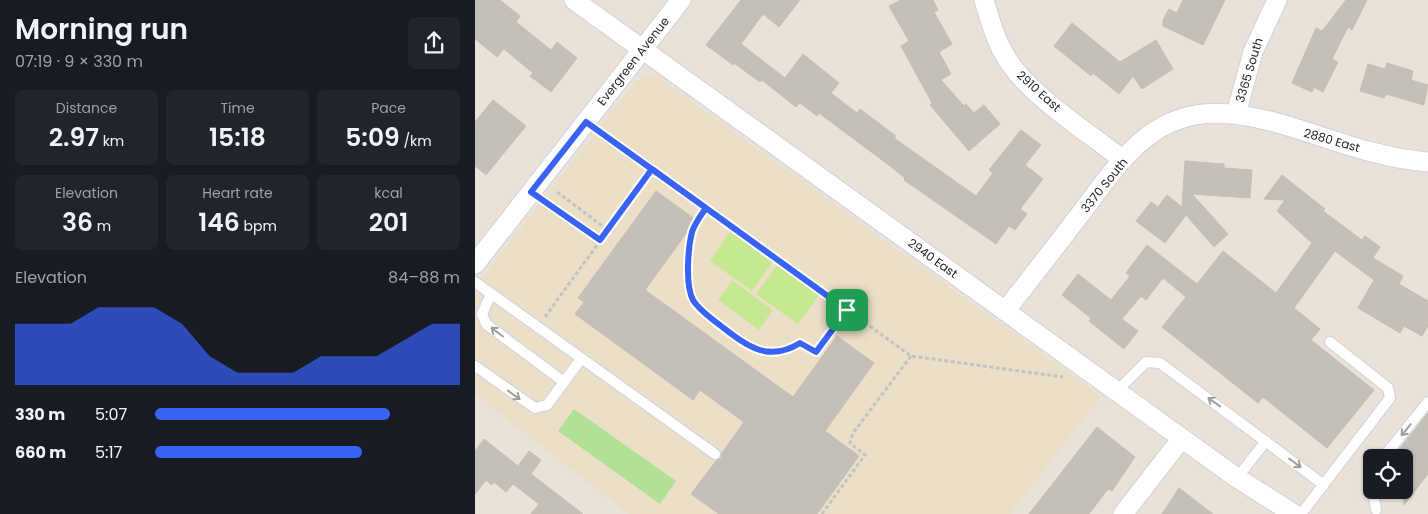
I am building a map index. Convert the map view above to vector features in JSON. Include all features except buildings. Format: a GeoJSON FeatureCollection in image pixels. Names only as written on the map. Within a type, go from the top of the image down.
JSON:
{"type":"FeatureCollection","features":[{"type":"Feature","properties":{"kind":"street","name":"2940 East"},"geometry":{"type":"LineString","coordinates":[[574,0],[1237,478],[1293,514]]}},
{"type":"Feature","properties":{"kind":"street","name":"Evergreen Avenue"},"geometry":{"type":"LineString","coordinates":[[475,264],[681,0]]}},
{"type":"Feature","properties":{"kind":"street","name":"2910 East"},"geometry":{"type":"LineString","coordinates":[[984,0],[993,31],[1006,58],[1020,76],[1037,92],[1123,160]]}},
{"type":"Feature","properties":{"kind":"street","name":"3365 South"},"geometry":{"type":"LineString","coordinates":[[1236,114],[1253,52],[1277,0]]}},
{"type":"Feature","properties":{"kind":"street","name":"3370 South"},"geometry":{"type":"LineString","coordinates":[[1005,311],[1123,160],[1148,135],[1179,119],[1209,112],[1236,114]]}},
{"type":"Feature","properties":{"kind":"street","name":"2880 East"},"geometry":{"type":"LineString","coordinates":[[1236,114],[1270,121],[1393,157],[1428,162]]}},
{"type":"Feature","properties":{"kind":"street"},"geometry":{"type":"LineString","coordinates":[[1123,514],[1182,438]]}},
{"type":"Feature","properties":{"kind":"lane"},"geometry":{"type":"LineString","coordinates":[[475,282],[715,454]]}},
{"type":"Feature","properties":{"kind":"lane"},"geometry":{"type":"LineString","coordinates":[[491,294],[482,314],[486,324],[564,382]]}},
{"type":"Feature","properties":{"kind":"lane"},"geometry":{"type":"LineString","coordinates":[[1301,514],[1390,398],[1389,388],[1330,342]]}},
{"type":"Feature","properties":{"kind":"lane"},"geometry":{"type":"LineString","coordinates":[[475,366],[535,408],[547,405],[581,359]]}},
{"type":"Feature","properties":{"kind":"lane"},"geometry":{"type":"LineString","coordinates":[[1117,391],[1146,362],[1160,363],[1324,485]]}},
{"type":"Feature","properties":{"kind":"lane"},"geometry":{"type":"LineString","coordinates":[[1390,449],[1428,402]]}},
{"type":"Feature","properties":{"kind":"lane"},"geometry":{"type":"LineString","coordinates":[[1237,478],[1266,441]]}},
{"type":"Feature","properties":{"kind":"lane"},"geometry":{"type":"LineString","coordinates":[[1374,499],[1376,510]]}},
{"type":"Feature","properties":{"kind":"path"},"geometry":{"type":"LineString","coordinates":[[586,122],[911,356],[1072,378],[1078,378],[1086,369]]}},
{"type":"Feature","properties":{"kind":"path"},"geometry":{"type":"LineString","coordinates":[[537,328],[652,169]]}},
{"type":"Feature","properties":{"kind":"path"},"geometry":{"type":"LineString","coordinates":[[531,192],[600,240]]}},
{"type":"Feature","properties":{"kind":"path"},"geometry":{"type":"LineString","coordinates":[[557,192],[608,230]]}},
{"type":"Feature","properties":{"kind":"path"},"geometry":{"type":"LineString","coordinates":[[706,208],[693,230],[689,246],[688,277],[693,299],[711,318],[748,346],[770,353],[788,350],[800,343],[816,352],[847,310]]}},
{"type":"Feature","properties":{"kind":"path"},"geometry":{"type":"LineString","coordinates":[[822,514],[865,455],[850,443],[853,433],[911,356]]}},
{"type":"Feature","properties":{"kind":"shaded area"},"geometry":{"type":"Polygon","coordinates":[[[656,76],[1101,396],[1010,514],[629,514],[475,394],[475,287],[638,79],[656,76]]]}},
{"type":"Feature","properties":{"kind":"green space"},"geometry":{"type":"Polygon","coordinates":[[[731,230],[774,260],[752,291],[710,261],[731,230]]]}},
{"type":"Feature","properties":{"kind":"green space"},"geometry":{"type":"Polygon","coordinates":[[[778,264],[820,294],[798,324],[756,294],[778,264]]]}},
{"type":"Feature","properties":{"kind":"green space"},"geometry":{"type":"Polygon","coordinates":[[[732,280],[773,310],[759,330],[718,300],[732,280]]]}},
{"type":"Feature","properties":{"kind":"green space"},"geometry":{"type":"Polygon","coordinates":[[[574,409],[676,481],[660,504],[558,431],[574,409]]]}},
{"type":"Feature","properties":{"kind":"route"},"geometry":{"type":"LineString","coordinates":[[847,310],[652,169],[600,240],[531,192],[586,122],[602,133],[652,169],[706,208],[693,230],[689,246],[688,277],[693,299],[711,318],[748,346],[770,353],[788,350],[800,343],[816,352],[847,310]]}}]}
